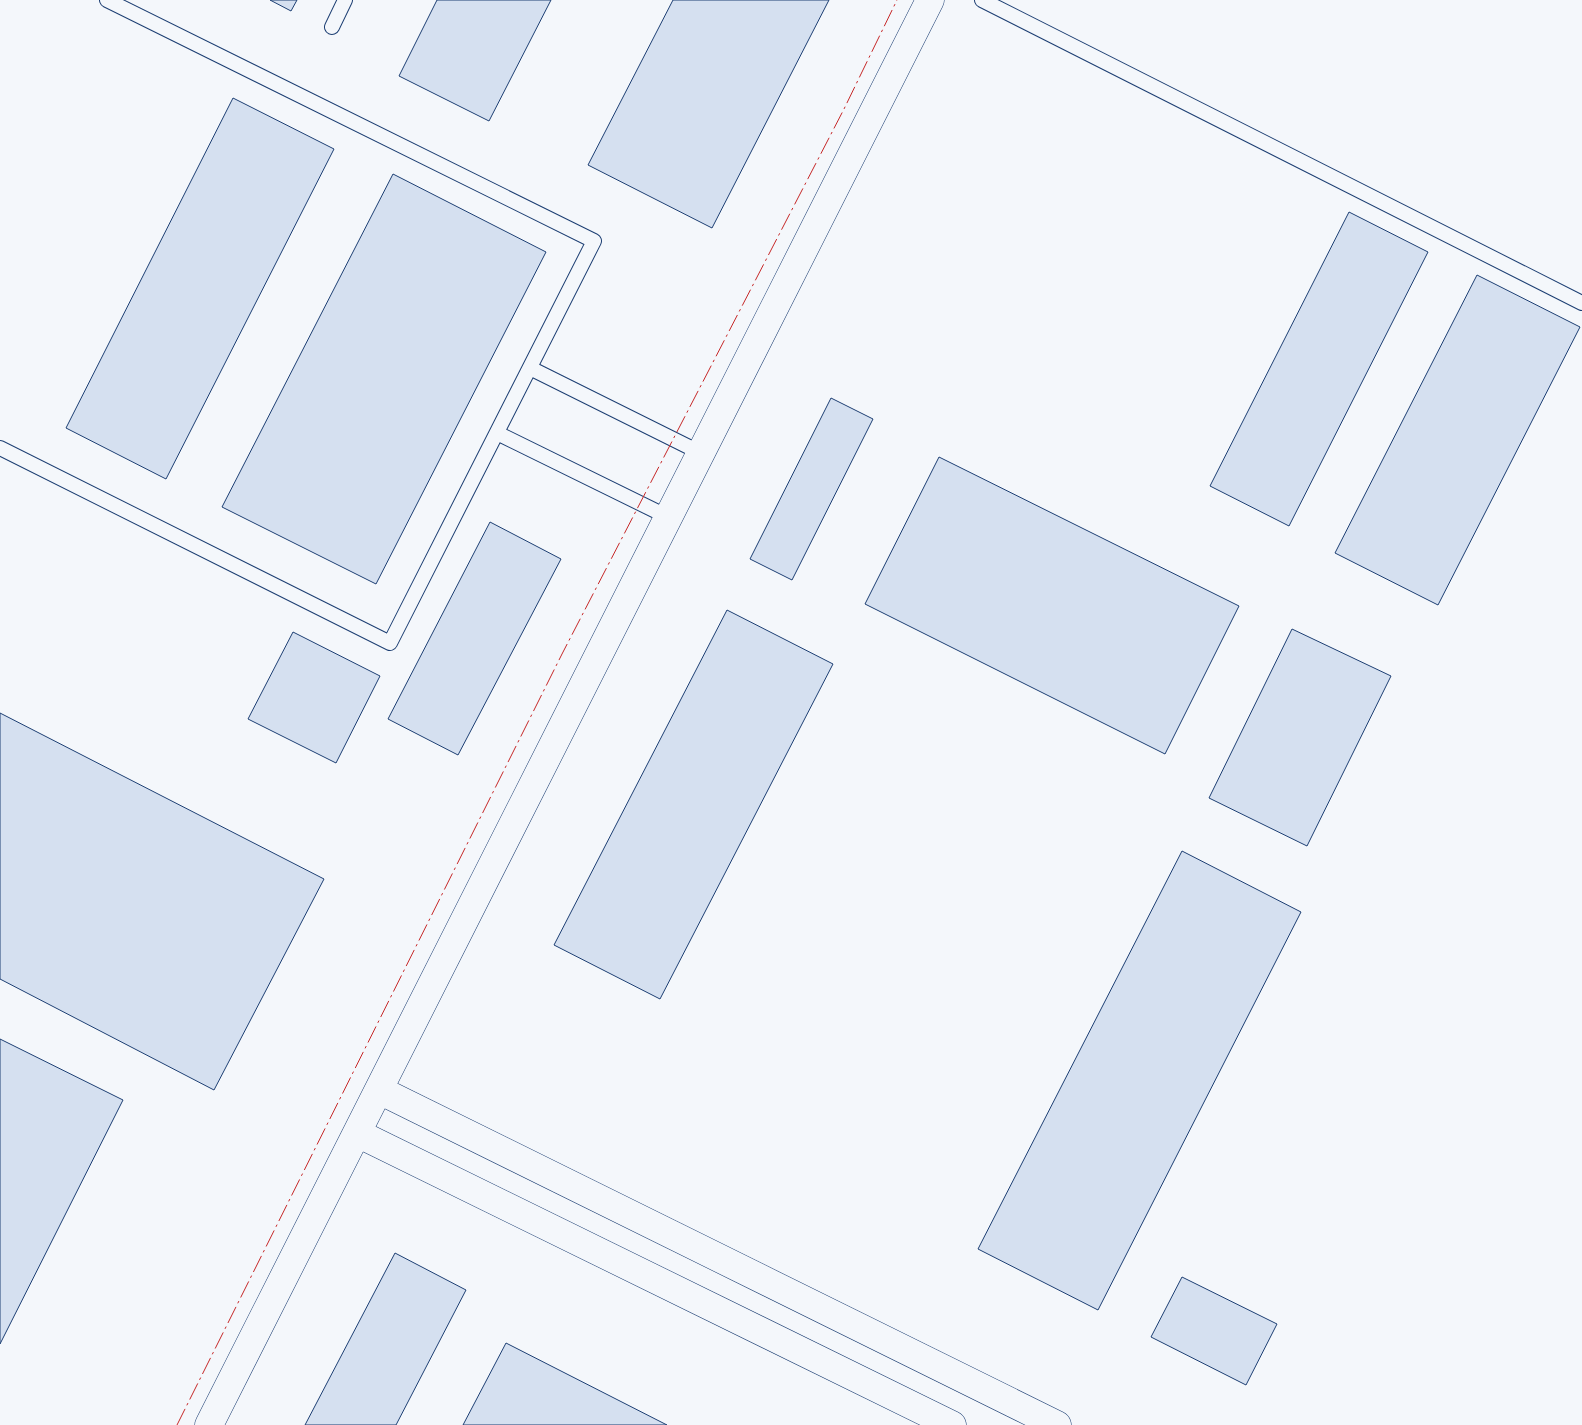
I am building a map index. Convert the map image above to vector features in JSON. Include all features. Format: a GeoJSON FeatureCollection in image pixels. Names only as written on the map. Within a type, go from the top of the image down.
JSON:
{"type":"FeatureCollection","features":[{"type":"Feature","properties":{"kind":"street"},"geometry":{"type":"LineString","coordinates":[[209,1425],[930,0]]}},
{"type":"Feature","properties":{"kind":"street"},"geometry":{"type":"LineString","coordinates":[[379,1090],[1058,1425]]}},
{"type":"Feature","properties":{"kind":"street"},"geometry":{"type":"LineString","coordinates":[[357,1132],[952,1425]]}},
{"type":"Feature","properties":{"kind":"lane"},"geometry":{"type":"LineString","coordinates":[[0,448],[390,643],[594,241],[107,0]]}},
{"type":"Feature","properties":{"kind":"lane"},"geometry":{"type":"LineString","coordinates":[[332,27],[345,0]]}},
{"type":"Feature","properties":{"kind":"lane"},"geometry":{"type":"LineString","coordinates":[[982,0],[1582,303]]}},
{"type":"Feature","properties":{"kind":"lane"},"geometry":{"type":"LineString","coordinates":[[530,368],[701,453]]}},
{"type":"Feature","properties":{"kind":"lane"},"geometry":{"type":"LineString","coordinates":[[497,433],[668,517]]}},
{"type":"Feature","properties":{"kind":"building"},"geometry":{"type":"Polygon","coordinates":[[[270,0],[297,0],[291,11],[270,0]]]}},
{"type":"Feature","properties":{"kind":"building"},"geometry":{"type":"Polygon","coordinates":[[[437,0],[551,0],[489,121],[399,76],[437,0]]]}},
{"type":"Feature","properties":{"kind":"building"},"geometry":{"type":"Polygon","coordinates":[[[673,0],[829,0],[712,228],[588,165],[673,0]]]}},
{"type":"Feature","properties":{"kind":"building"},"geometry":{"type":"Polygon","coordinates":[[[233,98],[334,149],[166,479],[66,428],[233,98]]]}},
{"type":"Feature","properties":{"kind":"building"},"geometry":{"type":"Polygon","coordinates":[[[393,174],[546,252],[376,584],[222,507],[393,174]]]}},
{"type":"Feature","properties":{"kind":"building"},"geometry":{"type":"Polygon","coordinates":[[[1349,212],[1428,252],[1289,526],[1210,486],[1349,212]]]}},
{"type":"Feature","properties":{"kind":"building"},"geometry":{"type":"Polygon","coordinates":[[[1477,275],[1580,327],[1438,605],[1335,553],[1477,275]]]}},
{"type":"Feature","properties":{"kind":"building"},"geometry":{"type":"Polygon","coordinates":[[[831,398],[873,419],[792,580],[750,559],[831,398]]]}},
{"type":"Feature","properties":{"kind":"building"},"geometry":{"type":"Polygon","coordinates":[[[939,457],[1239,606],[1165,754],[865,604],[939,457]]]}},
{"type":"Feature","properties":{"kind":"building"},"geometry":{"type":"Polygon","coordinates":[[[490,522],[561,559],[458,755],[388,719],[490,522]]]}},
{"type":"Feature","properties":{"kind":"building"},"geometry":{"type":"Polygon","coordinates":[[[727,610],[833,664],[660,999],[554,945],[727,610]]]}},
{"type":"Feature","properties":{"kind":"building"},"geometry":{"type":"Polygon","coordinates":[[[1292,629],[1391,676],[1307,846],[1209,798],[1292,629]]]}},
{"type":"Feature","properties":{"kind":"building"},"geometry":{"type":"Polygon","coordinates":[[[293,632],[380,676],[336,763],[248,719],[293,632]]]}},
{"type":"Feature","properties":{"kind":"building"},"geometry":{"type":"Polygon","coordinates":[[[0,713],[324,879],[214,1090],[0,979],[0,713]]]}},
{"type":"Feature","properties":{"kind":"building"},"geometry":{"type":"Polygon","coordinates":[[[1182,851],[1301,912],[1098,1310],[978,1249],[1182,851]]]}},
{"type":"Feature","properties":{"kind":"building"},"geometry":{"type":"Polygon","coordinates":[[[0,1039],[123,1100],[0,1344],[0,1039]]]}},
{"type":"Feature","properties":{"kind":"building"},"geometry":{"type":"Polygon","coordinates":[[[395,1253],[466,1290],[396,1425],[305,1425],[395,1253]]]}},
{"type":"Feature","properties":{"kind":"building"},"geometry":{"type":"Polygon","coordinates":[[[1182,1277],[1277,1324],[1246,1385],[1151,1337],[1182,1277]]]}},
{"type":"Feature","properties":{"kind":"building"},"geometry":{"type":"Polygon","coordinates":[[[506,1343],[667,1425],[463,1425],[506,1343]]]}},
{"type":"Feature","properties":{"kind":"power"},"geometry":{"type":"LineString","coordinates":[[177,1425],[562,654],[844,109],[897,0]]}}]}
